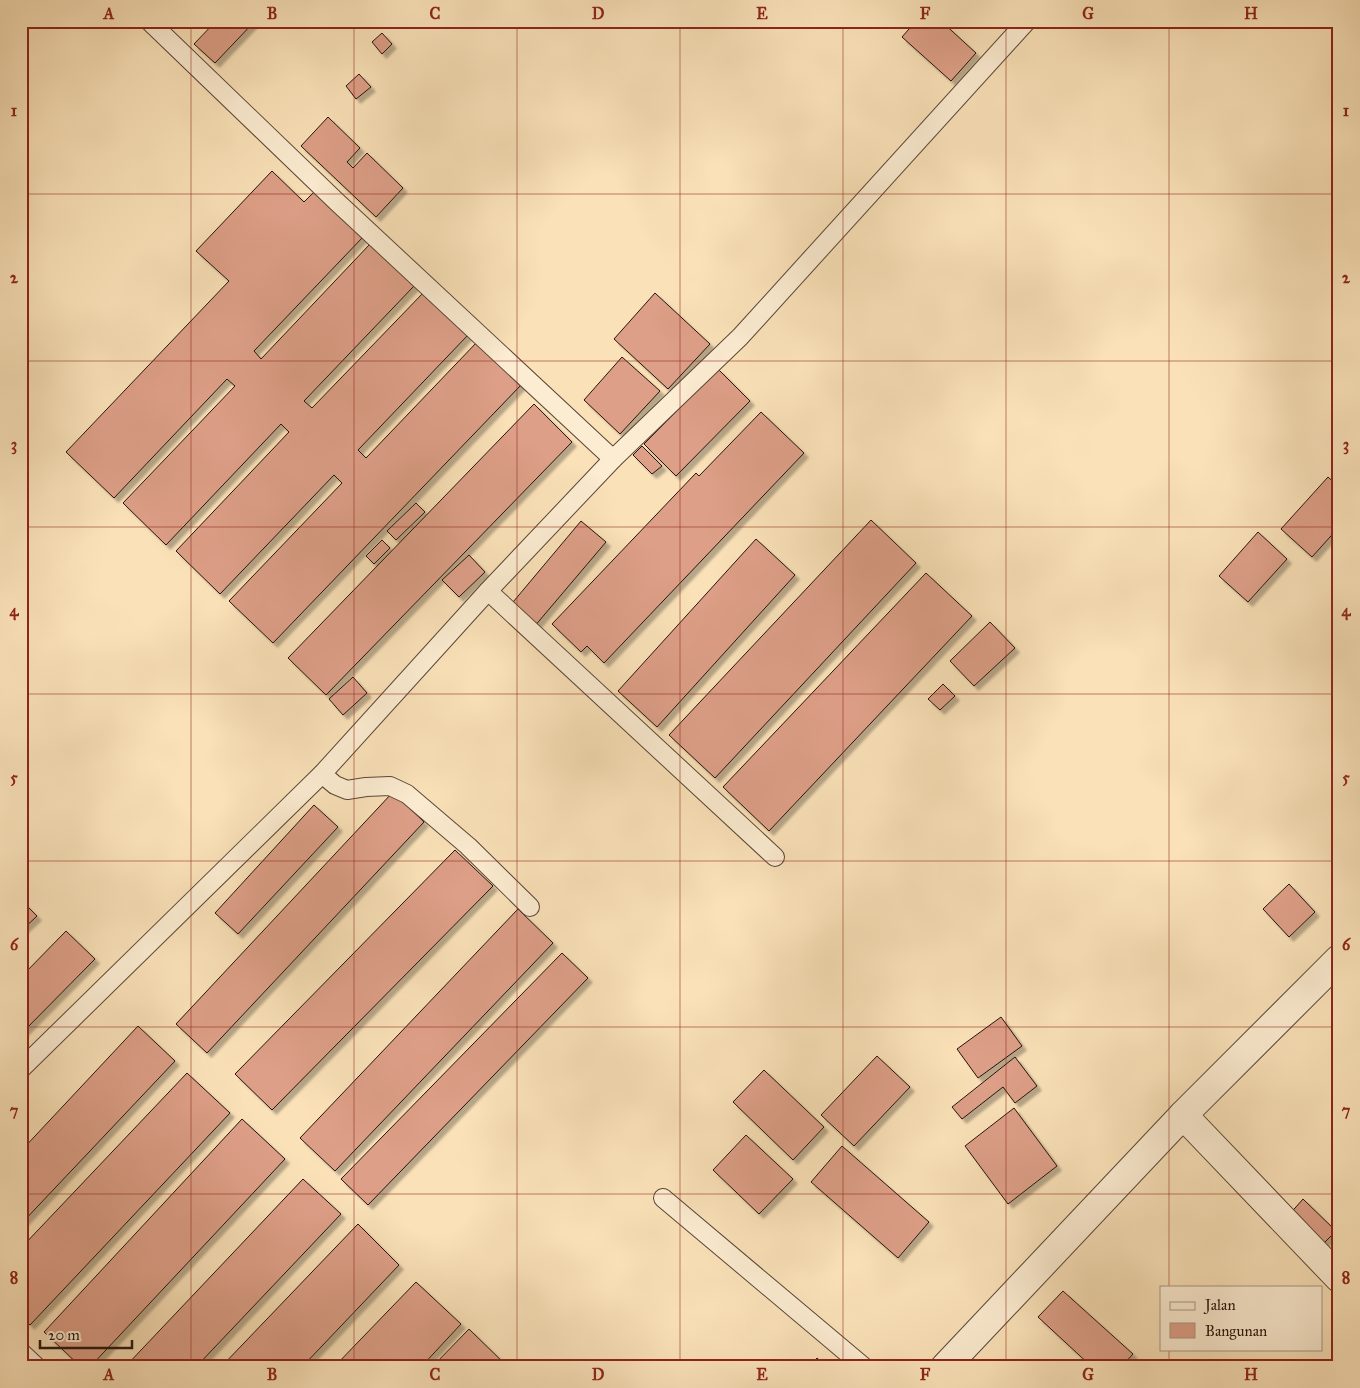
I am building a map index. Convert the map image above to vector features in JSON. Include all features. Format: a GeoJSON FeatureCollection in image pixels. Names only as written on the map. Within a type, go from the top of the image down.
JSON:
{"type":"FeatureCollection","features":[{"type":"Feature","properties":{"kind":"street"},"geometry":{"type":"LineString","coordinates":[[945,1367],[1183,1115],[1339,960]]}},
{"type":"Feature","properties":{"kind":"street"},"geometry":{"type":"LineString","coordinates":[[1183,1115],[1339,1278]]}},
{"type":"Feature","properties":{"kind":"lane"},"geometry":{"type":"LineString","coordinates":[[149,21],[337,202],[613,458]]}},
{"type":"Feature","properties":{"kind":"lane"},"geometry":{"type":"LineString","coordinates":[[21,1069],[322,774],[488,591],[613,458],[740,337],[794,275],[1027,21]]}},
{"type":"Feature","properties":{"kind":"lane"},"geometry":{"type":"LineString","coordinates":[[488,591],[775,857]]}},
{"type":"Feature","properties":{"kind":"lane"},"geometry":{"type":"LineString","coordinates":[[322,774],[335,785],[347,790],[390,786],[407,794],[468,846],[530,908]]}},
{"type":"Feature","properties":{"kind":"lane"},"geometry":{"type":"LineString","coordinates":[[663,1198],[864,1367]]}},
{"type":"Feature","properties":{"kind":"lane"},"geometry":{"type":"LineString","coordinates":[[21,1352],[37,1367]]}},
{"type":"Feature","properties":{"kind":"building"},"geometry":{"type":"Polygon","coordinates":[[[216,21],[255,21],[215,63],[194,44],[216,21]]]}},
{"type":"Feature","properties":{"kind":"building"},"geometry":{"type":"Polygon","coordinates":[[[916,21],[941,21],[976,53],[951,81],[902,37],[916,21]]]}},
{"type":"Feature","properties":{"kind":"building"},"geometry":{"type":"Polygon","coordinates":[[[382,33],[392,44],[382,54],[372,42],[382,33]]]}},
{"type":"Feature","properties":{"kind":"building"},"geometry":{"type":"Polygon","coordinates":[[[359,74],[371,87],[356,99],[346,86],[359,74]]]}},
{"type":"Feature","properties":{"kind":"building"},"geometry":{"type":"Polygon","coordinates":[[[328,117],[360,148],[347,162],[353,168],[367,153],[403,188],[376,217],[301,146],[328,117]]]}},
{"type":"Feature","properties":{"kind":"building"},"geometry":{"type":"Polygon","coordinates":[[[272,171],[304,202],[315,191],[363,237],[254,351],[261,359],[370,244],[414,286],[304,401],[312,408],[424,292],[468,335],[358,450],[366,458],[478,341],[522,384],[273,643],[229,601],[342,483],[334,475],[220,594],[176,551],[289,432],[281,424],[166,545],[123,503],[235,386],[227,379],[114,498],[66,452],[229,281],[196,251],[272,171]]]}},
{"type":"Feature","properties":{"kind":"building"},"geometry":{"type":"Polygon","coordinates":[[[655,293],[710,344],[668,389],[614,339],[655,293]]]}},
{"type":"Feature","properties":{"kind":"building"},"geometry":{"type":"Polygon","coordinates":[[[622,357],[660,391],[620,434],[584,400],[622,357]]]}},
{"type":"Feature","properties":{"kind":"building"},"geometry":{"type":"Polygon","coordinates":[[[718,369],[750,401],[676,476],[644,444],[718,369]]]}},
{"type":"Feature","properties":{"kind":"building"},"geometry":{"type":"Polygon","coordinates":[[[534,404],[572,442],[326,695],[288,658],[534,404]]]}},
{"type":"Feature","properties":{"kind":"building"},"geometry":{"type":"Polygon","coordinates":[[[761,412],[804,453],[604,663],[587,646],[581,652],[552,624],[696,473],[699,476],[761,412]]]}},
{"type":"Feature","properties":{"kind":"building"},"geometry":{"type":"Polygon","coordinates":[[[642,446],[662,466],[652,474],[633,455],[642,446]]]}},
{"type":"Feature","properties":{"kind":"building"},"geometry":{"type":"Polygon","coordinates":[[[1328,477],[1339,487],[1339,527],[1312,557],[1281,529],[1328,477]]]}},
{"type":"Feature","properties":{"kind":"building"},"geometry":{"type":"Polygon","coordinates":[[[416,503],[425,512],[396,540],[387,531],[416,503]]]}},
{"type":"Feature","properties":{"kind":"building"},"geometry":{"type":"Polygon","coordinates":[[[871,520],[916,563],[715,778],[669,735],[871,520]]]}},
{"type":"Feature","properties":{"kind":"building"},"geometry":{"type":"Polygon","coordinates":[[[581,521],[606,542],[528,634],[503,614],[581,521]]]}},
{"type":"Feature","properties":{"kind":"building"},"geometry":{"type":"Polygon","coordinates":[[[1258,532],[1287,559],[1248,602],[1219,576],[1258,532]]]}},
{"type":"Feature","properties":{"kind":"building"},"geometry":{"type":"Polygon","coordinates":[[[756,539],[795,575],[657,727],[618,691],[756,539]]]}},
{"type":"Feature","properties":{"kind":"building"},"geometry":{"type":"Polygon","coordinates":[[[382,540],[390,548],[374,564],[366,556],[382,540]]]}},
{"type":"Feature","properties":{"kind":"building"},"geometry":{"type":"Polygon","coordinates":[[[469,555],[485,572],[459,597],[442,580],[469,555]]]}},
{"type":"Feature","properties":{"kind":"building"},"geometry":{"type":"Polygon","coordinates":[[[926,573],[972,616],[769,831],[723,787],[926,573]]]}},
{"type":"Feature","properties":{"kind":"building"},"geometry":{"type":"Polygon","coordinates":[[[990,622],[1015,648],[974,686],[950,661],[990,622]]]}},
{"type":"Feature","properties":{"kind":"building"},"geometry":{"type":"Polygon","coordinates":[[[353,677],[367,693],[343,715],[329,699],[353,677]]]}},
{"type":"Feature","properties":{"kind":"building"},"geometry":{"type":"Polygon","coordinates":[[[943,684],[955,696],[940,710],[928,699],[943,684]]]}},
{"type":"Feature","properties":{"kind":"building"},"geometry":{"type":"Polygon","coordinates":[[[393,792],[424,822],[207,1053],[176,1024],[393,792]]]}},
{"type":"Feature","properties":{"kind":"building"},"geometry":{"type":"Polygon","coordinates":[[[314,805],[338,827],[238,934],[215,913],[314,805]]]}},
{"type":"Feature","properties":{"kind":"building"},"geometry":{"type":"Polygon","coordinates":[[[455,850],[493,886],[272,1110],[235,1074],[455,850]]]}},
{"type":"Feature","properties":{"kind":"building"},"geometry":{"type":"Polygon","coordinates":[[[1289,884],[1315,912],[1289,937],[1263,909],[1289,884]]]}},
{"type":"Feature","properties":{"kind":"building"},"geometry":{"type":"Polygon","coordinates":[[[21,900],[37,916],[21,931],[21,900]]]}},
{"type":"Feature","properties":{"kind":"building"},"geometry":{"type":"Polygon","coordinates":[[[518,909],[553,943],[335,1171],[300,1138],[518,909]]]}},
{"type":"Feature","properties":{"kind":"building"},"geometry":{"type":"Polygon","coordinates":[[[66,931],[95,959],[21,1034],[21,977],[66,931]]]}},
{"type":"Feature","properties":{"kind":"building"},"geometry":{"type":"Polygon","coordinates":[[[562,953],[588,978],[368,1205],[341,1179],[562,953]]]}},
{"type":"Feature","properties":{"kind":"building"},"geometry":{"type":"Polygon","coordinates":[[[1001,1017],[1022,1046],[978,1078],[957,1049],[1001,1017]]]}},
{"type":"Feature","properties":{"kind":"building"},"geometry":{"type":"Polygon","coordinates":[[[138,1026],[175,1061],[21,1224],[21,1151],[138,1026]]]}},
{"type":"Feature","properties":{"kind":"building"},"geometry":{"type":"Polygon","coordinates":[[[877,1056],[910,1087],[854,1146],[821,1115],[877,1056]]]}},
{"type":"Feature","properties":{"kind":"building"},"geometry":{"type":"Polygon","coordinates":[[[1015,1057],[1037,1086],[1015,1103],[1003,1087],[962,1119],[952,1107],[1015,1057]]]}},
{"type":"Feature","properties":{"kind":"building"},"geometry":{"type":"Polygon","coordinates":[[[764,1070],[824,1127],[793,1160],[733,1102],[764,1070]]]}},
{"type":"Feature","properties":{"kind":"building"},"geometry":{"type":"Polygon","coordinates":[[[187,1073],[230,1113],[30,1325],[21,1316],[21,1248],[187,1073]]]}},
{"type":"Feature","properties":{"kind":"building"},"geometry":{"type":"Polygon","coordinates":[[[1014,1108],[1057,1166],[1008,1204],[965,1146],[1014,1108]]]}},
{"type":"Feature","properties":{"kind":"building"},"geometry":{"type":"Polygon","coordinates":[[[242,1119],[285,1159],[90,1367],[81,1367],[44,1332],[242,1119]]]}},
{"type":"Feature","properties":{"kind":"building"},"geometry":{"type":"Polygon","coordinates":[[[746,1135],[793,1179],[759,1214],[713,1170],[746,1135]]]}},
{"type":"Feature","properties":{"kind":"building"},"geometry":{"type":"Polygon","coordinates":[[[842,1146],[929,1222],[898,1258],[811,1182],[842,1146]]]}},
{"type":"Feature","properties":{"kind":"building"},"geometry":{"type":"Polygon","coordinates":[[[303,1179],[341,1214],[196,1367],[125,1367],[303,1179]]]}},
{"type":"Feature","properties":{"kind":"building"},"geometry":{"type":"Polygon","coordinates":[[[1303,1199],[1336,1231],[1320,1247],[1288,1216],[1303,1199]]]}},
{"type":"Feature","properties":{"kind":"building"},"geometry":{"type":"Polygon","coordinates":[[[358,1224],[399,1265],[302,1367],[221,1367],[358,1224]]]}},
{"type":"Feature","properties":{"kind":"building"},"geometry":{"type":"Polygon","coordinates":[[[416,1282],[461,1324],[421,1367],[334,1367],[416,1282]]]}},
{"type":"Feature","properties":{"kind":"building"},"geometry":{"type":"Polygon","coordinates":[[[1063,1291],[1133,1354],[1121,1367],[1092,1367],[1038,1317],[1063,1291]]]}},
{"type":"Feature","properties":{"kind":"building"},"geometry":{"type":"Polygon","coordinates":[[[469,1329],[508,1367],[432,1367],[469,1329]]]}},
{"type":"Feature","properties":{"kind":"building"},"geometry":{"type":"Polygon","coordinates":[[[817,1358],[827,1367],[809,1367],[817,1358]]]}}]}
